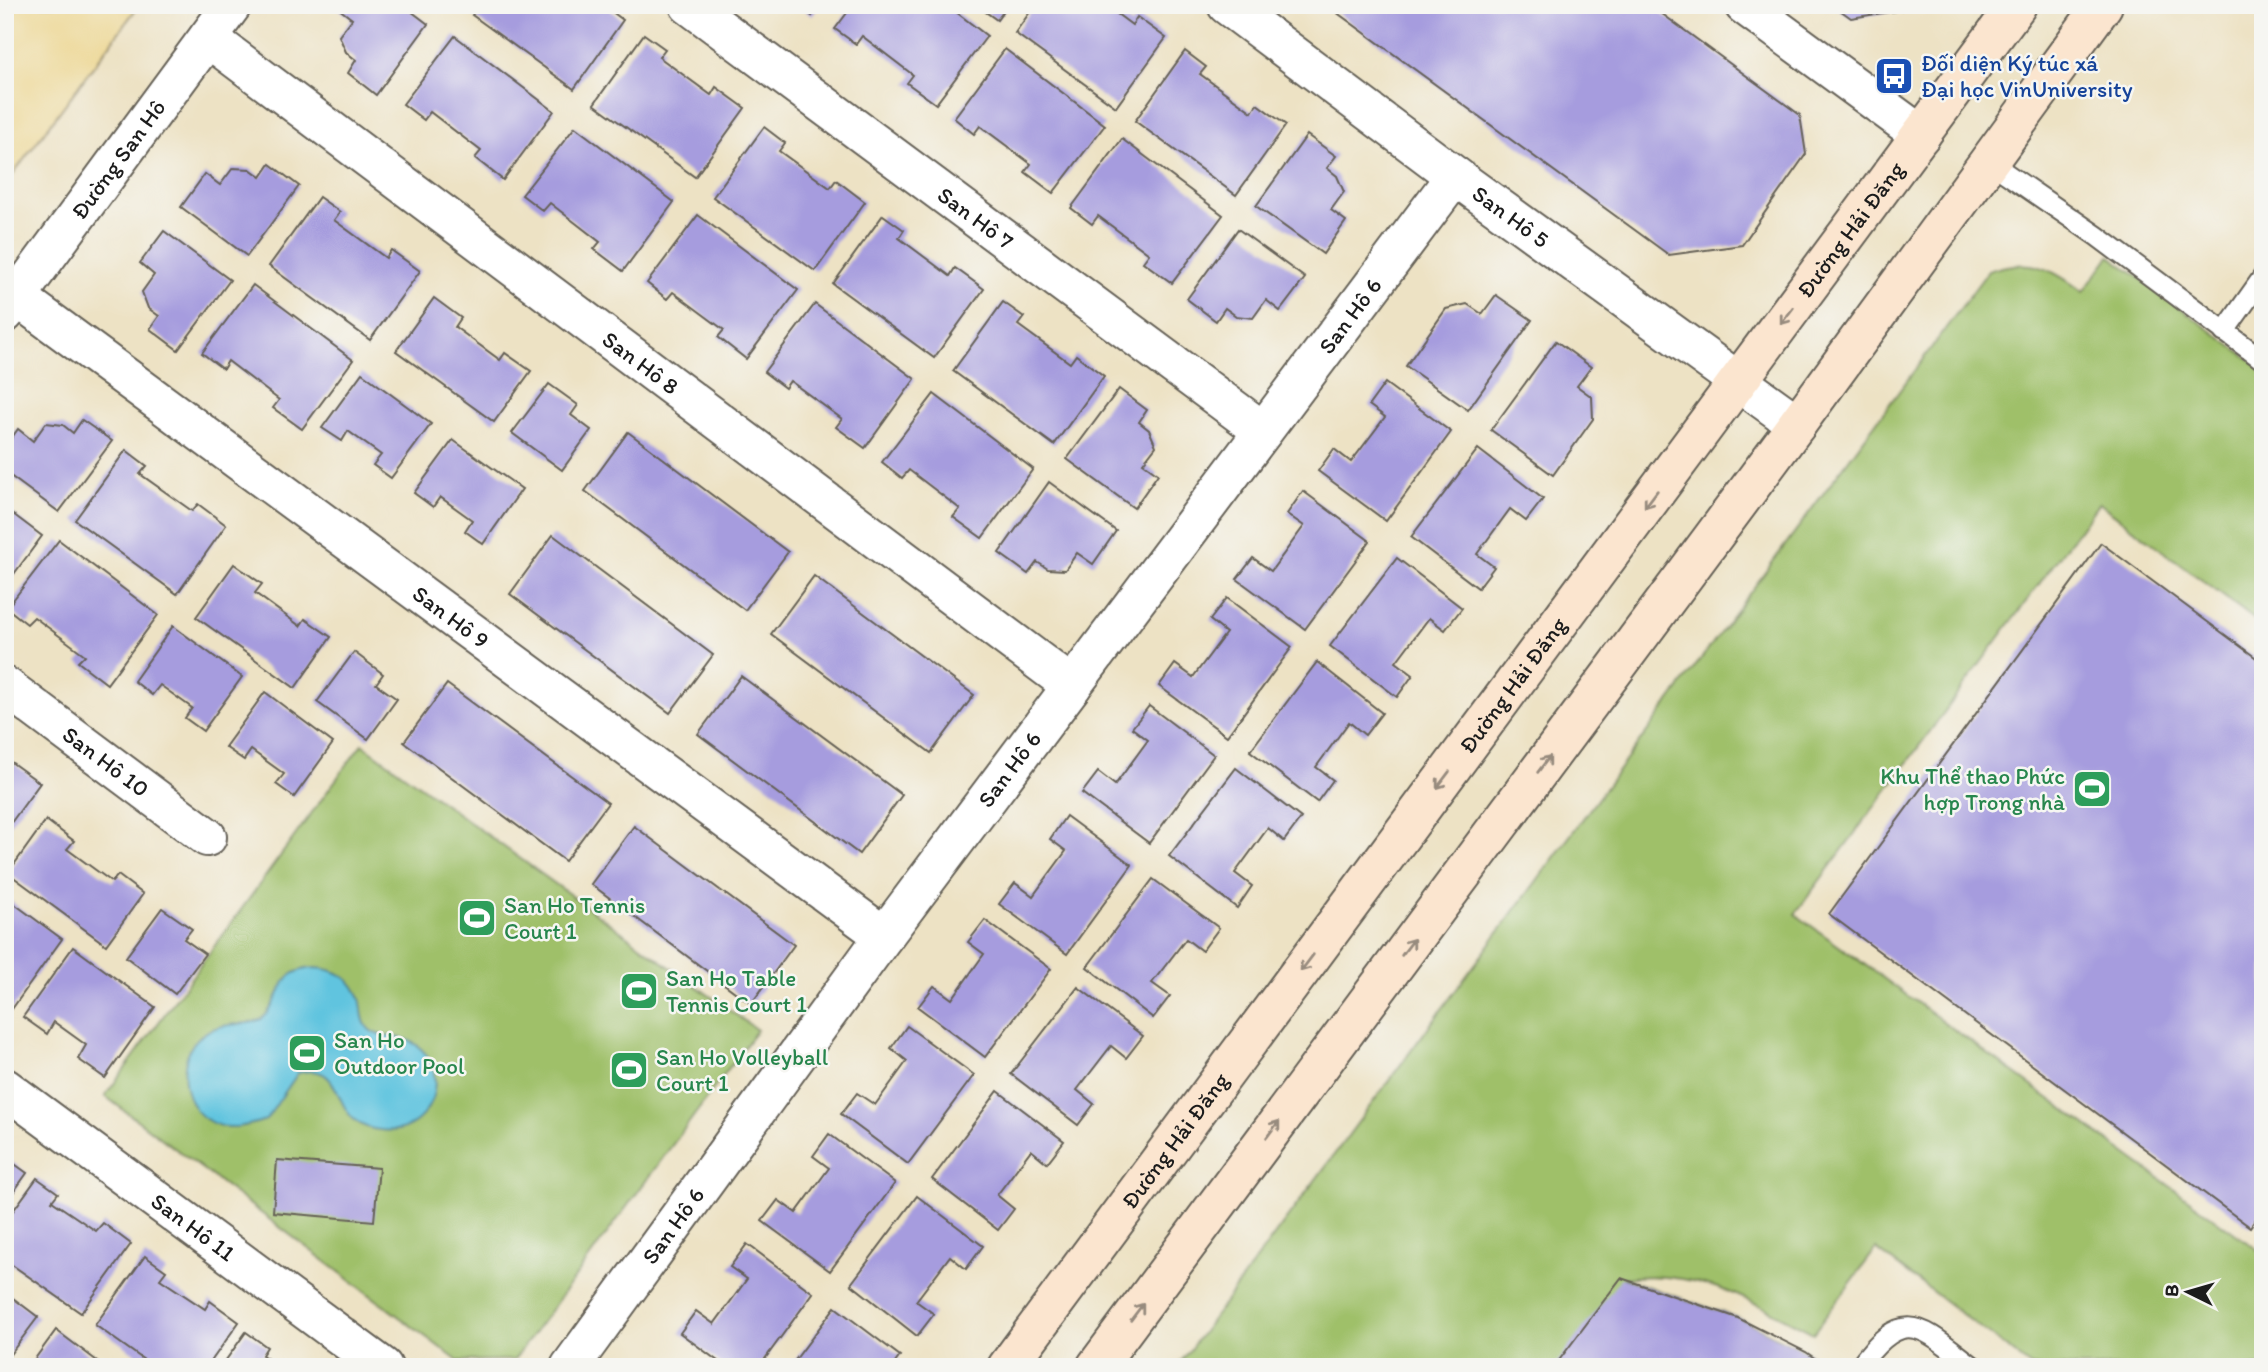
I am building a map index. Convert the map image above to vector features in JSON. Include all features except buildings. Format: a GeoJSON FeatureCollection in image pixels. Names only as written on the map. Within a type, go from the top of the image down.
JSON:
{"type":"FeatureCollection","features":[{"type":"Feature","properties":{"kind":"street","name":"Đường San Hô"},"geometry":{"type":"LineString","coordinates":[[11,305],[232,5]]}},
{"type":"Feature","properties":{"kind":"street","name":"San Hô 7"},"geometry":{"type":"LineString","coordinates":[[689,5],[1263,432]]}},
{"type":"Feature","properties":{"kind":"street","name":"San Hô 5"},"geometry":{"type":"LineString","coordinates":[[1227,5],[1455,177],[1797,424]]}},
{"type":"Feature","properties":{"kind":"street"},"geometry":{"type":"LineString","coordinates":[[1744,5],[1921,135]]}},
{"type":"Feature","properties":{"kind":"street","name":"Đường Hải Đăng"},"geometry":{"type":"LineString","coordinates":[[1007,1367],[2017,5]]}},
{"type":"Feature","properties":{"kind":"street"},"geometry":{"type":"LineString","coordinates":[[1096,1367],[1797,424],[2104,5]]}},
{"type":"Feature","properties":{"kind":"street","name":"San Hô 8"},"geometry":{"type":"LineString","coordinates":[[208,38],[1072,687]]}},
{"type":"Feature","properties":{"kind":"street","name":"San Hô 6"},"geometry":{"type":"LineString","coordinates":[[570,1367],[884,936],[1455,177]]}},
{"type":"Feature","properties":{"kind":"street","name":"San Hô 9"},"geometry":{"type":"LineString","coordinates":[[11,305],[884,936]]}},
{"type":"Feature","properties":{"kind":"street","name":"San Hô 10"},"geometry":{"type":"LineString","coordinates":[[5,686],[207,837]]}},
{"type":"Feature","properties":{"kind":"street","name":"San Hô 11"},"geometry":{"type":"LineString","coordinates":[[5,1088],[383,1367]]}},
{"type":"Feature","properties":{"kind":"lane"},"geometry":{"type":"LineString","coordinates":[[1989,161],[2097,236],[2263,360]]}},
{"type":"Feature","properties":{"kind":"lane"},"geometry":{"type":"LineString","coordinates":[[2224,332],[2263,277]]}},
{"type":"Feature","properties":{"kind":"lane"},"geometry":{"type":"LineString","coordinates":[[1859,1367],[1883,1337],[1898,1328],[1914,1327],[1932,1335],[1974,1367]]}},
{"type":"Feature","properties":{"kind":"green space"},"geometry":{"type":"Polygon","coordinates":[[[2110,256],[2263,369],[2263,626],[2099,503],[1795,914],[2258,1250],[2263,1244],[2263,1367],[2032,1367],[1876,1249],[1813,1333],[1744,1298],[1699,1282],[1650,1276],[1623,1278],[1738,1318],[1806,1352],[1827,1367],[1177,1367],[1988,271],[2016,265],[2038,267],[2060,276],[2083,292],[2110,256]]]}},
{"type":"Feature","properties":{"kind":"green space"},"geometry":{"type":"Polygon","coordinates":[[[362,744],[757,1030],[514,1360],[458,1361],[105,1096],[362,744]]]}},
{"type":"Feature","properties":{"kind":"sand"},"geometry":{"type":"Polygon","coordinates":[[[5,5],[139,5],[5,185],[5,5]]]}},
{"type":"Feature","properties":{"kind":"water","name":"San Ho Outdoor Pool"},"geometry":{"type":"Polygon","coordinates":[[[315,968],[337,973],[353,985],[360,999],[364,1022],[370,1030],[380,1035],[410,1041],[421,1049],[434,1072],[433,1097],[427,1109],[419,1119],[401,1129],[390,1131],[363,1126],[352,1117],[326,1076],[315,1072],[298,1073],[266,1120],[230,1127],[216,1124],[200,1115],[189,1097],[184,1075],[188,1053],[193,1044],[202,1035],[221,1026],[259,1020],[265,1016],[288,978],[294,973],[315,968]]]}},
{"type":"Feature","properties":{"kind":"place","name":"Đối diện Ký túc xá Đại học VinUniversity"},"geometry":{"type":"Point","coordinates":[1894,76]}},
{"type":"Feature","properties":{"kind":"place","name":"Khu Thể thao Phức hợp Trong nhà"},"geometry":{"type":"Point","coordinates":[2092,789]}},
{"type":"Feature","properties":{"kind":"place","name":"San Ho Tennis Court 1"},"geometry":{"type":"Point","coordinates":[477,918]}},
{"type":"Feature","properties":{"kind":"place","name":"San Ho Table Tennis Court 1"},"geometry":{"type":"Point","coordinates":[639,991]}},
{"type":"Feature","properties":{"kind":"place","name":"San Ho Outdoor Pool"},"geometry":{"type":"Point","coordinates":[307,1053]}},
{"type":"Feature","properties":{"kind":"place","name":"San Ho Volleyball Court 1"},"geometry":{"type":"Point","coordinates":[629,1070]}}]}
